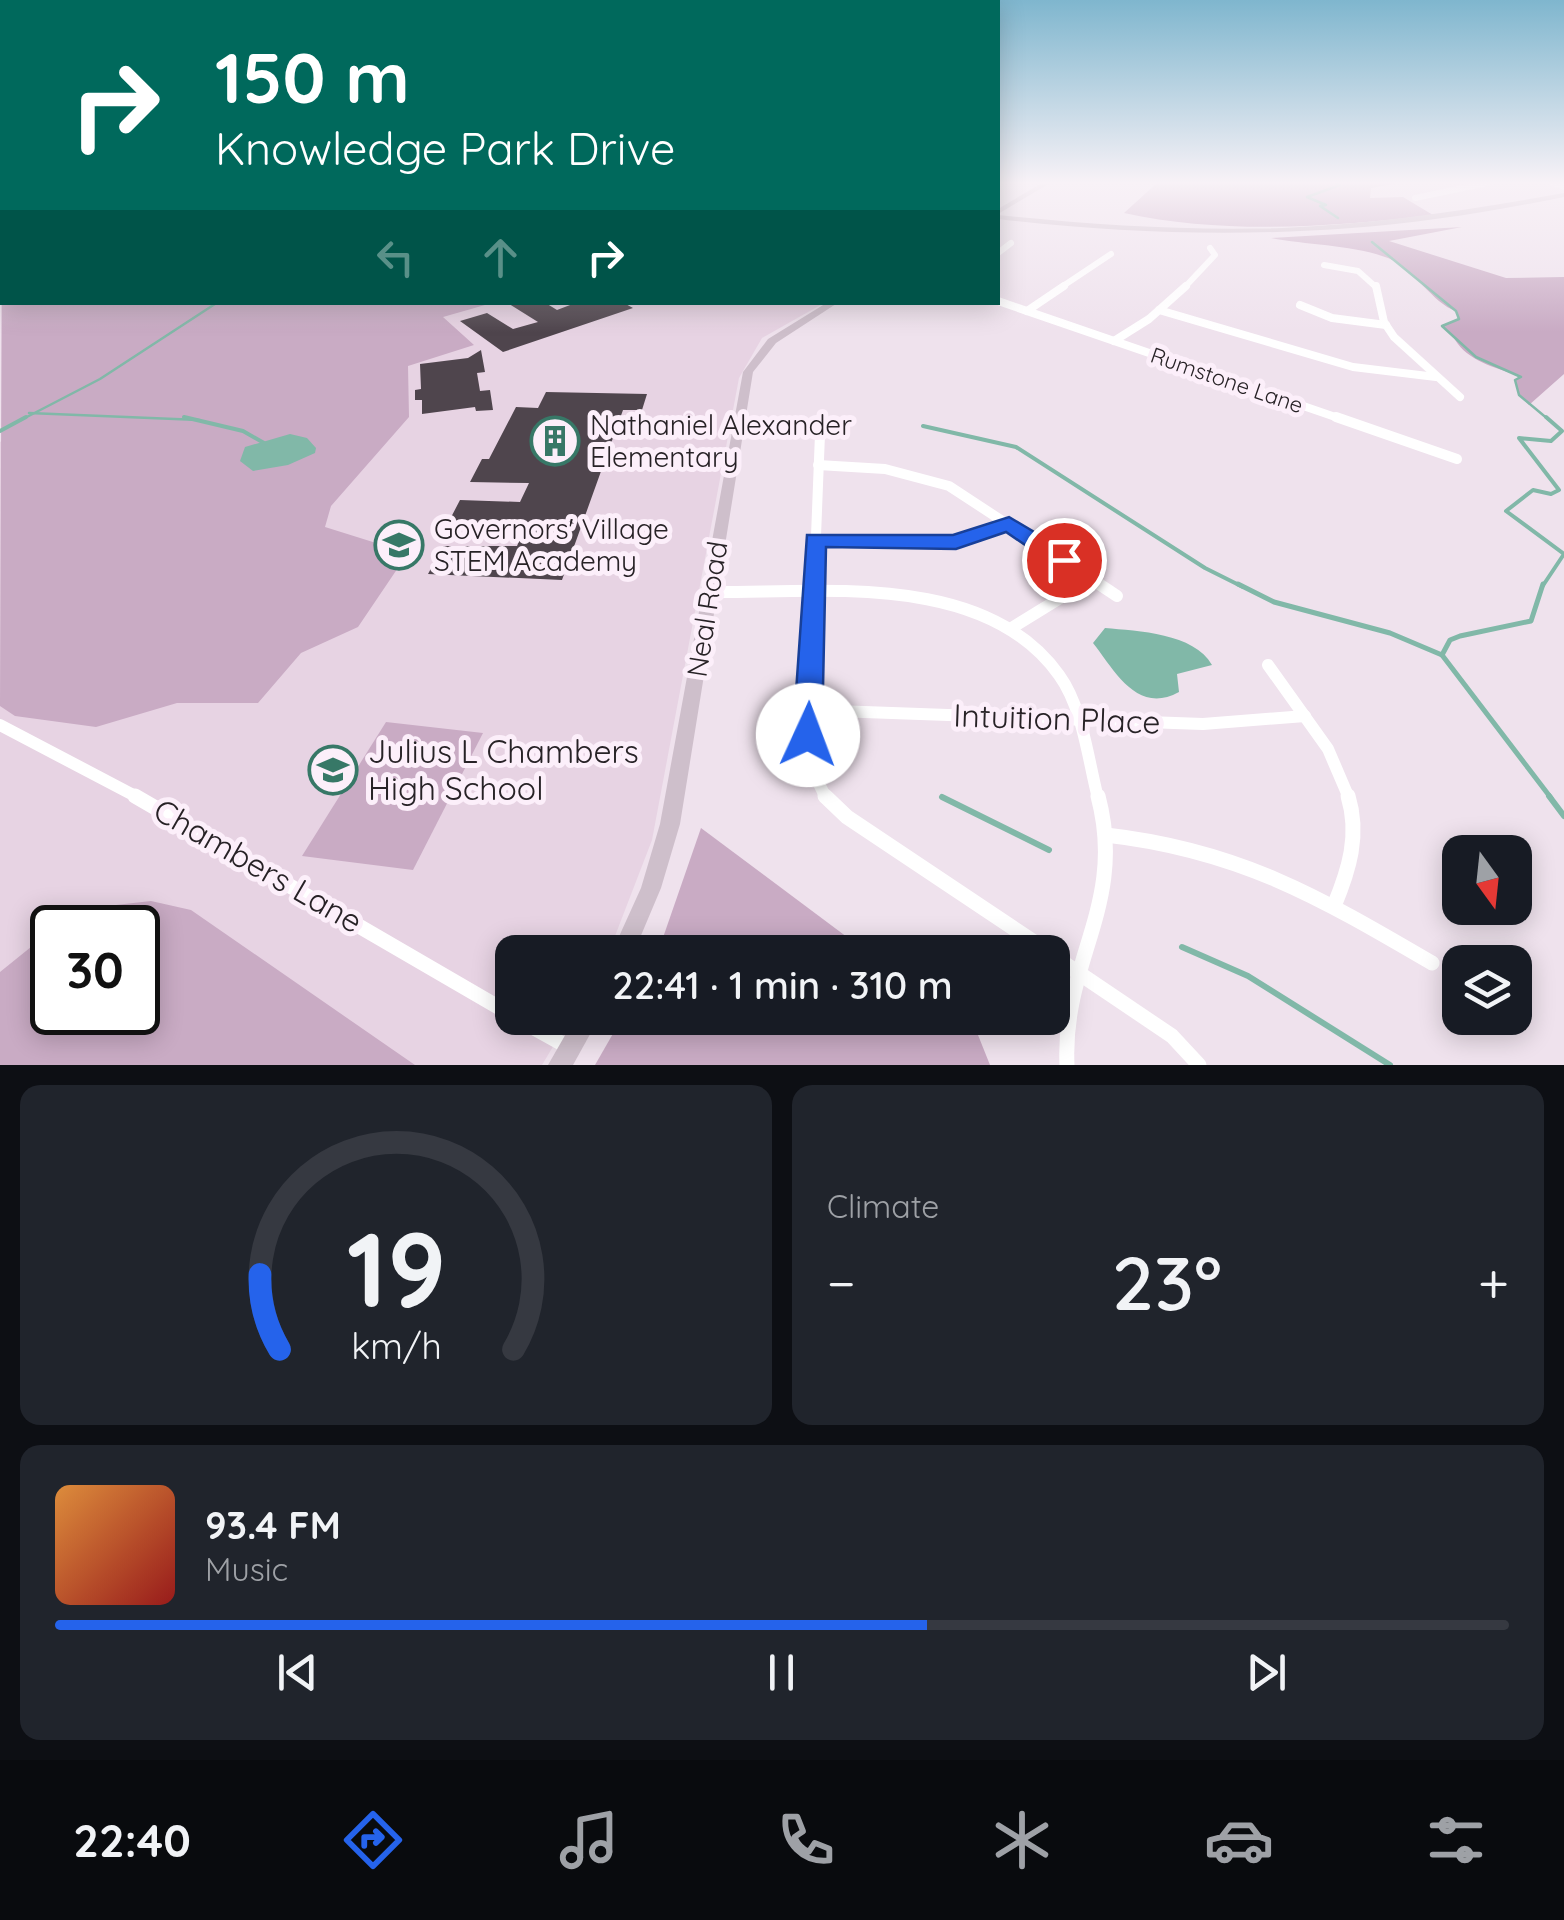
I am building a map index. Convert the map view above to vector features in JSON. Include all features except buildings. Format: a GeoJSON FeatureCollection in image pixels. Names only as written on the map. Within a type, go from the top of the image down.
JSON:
{"type":"FeatureCollection","features":[{"type":"Feature","properties":{"kind":"street"},"geometry":{"type":"LineString","coordinates":[[1000,251],[1012,244]]}},
{"type":"Feature","properties":{"kind":"street"},"geometry":{"type":"LineString","coordinates":[[1114,341],[1159,310],[1215,260],[1210,248]]}},
{"type":"Feature","properties":{"kind":"street"},"geometry":{"type":"LineString","coordinates":[[1027,311],[1110,254]]}},
{"type":"Feature","properties":{"kind":"street"},"geometry":{"type":"LineString","coordinates":[[1324,266],[1350,269],[1371,280],[1386,325],[1398,343],[1460,397]]}},
{"type":"Feature","properties":{"kind":"street","name":"Rumstone Lane"},"geometry":{"type":"LineString","coordinates":[[1000,303],[1457,459]]}},
{"type":"Feature","properties":{"kind":"street","name":"Neal Road"},"geometry":{"type":"LineString","coordinates":[[630,935],[666,841],[750,366],[772,340],[830,305]]}},
{"type":"Feature","properties":{"kind":"street"},"geometry":{"type":"LineString","coordinates":[[1300,305],[1344,320],[1386,325]]}},
{"type":"Feature","properties":{"kind":"street"},"geometry":{"type":"LineString","coordinates":[[1159,310],[1353,368],[1436,377]]}},
{"type":"Feature","properties":{"kind":"street"},"geometry":{"type":"LineString","coordinates":[[820,434],[807,759],[827,800],[1023,935]]}},
{"type":"Feature","properties":{"kind":"street"},"geometry":{"type":"LineString","coordinates":[[818,465],[885,470],[949,486],[1118,596]]}},
{"type":"Feature","properties":{"kind":"street"},"geometry":{"type":"LineString","coordinates":[[815,540],[956,542],[1009,523]]}},
{"type":"Feature","properties":{"kind":"street"},"geometry":{"type":"LineString","coordinates":[[1010,629],[1092,579]]}},
{"type":"Feature","properties":{"kind":"street"},"geometry":{"type":"LineString","coordinates":[[710,592],[930,600],[972,610],[1010,629],[1057,672],[1077,720],[1106,835],[1105,891],[1076,970],[1062,1032],[1067,1065]]}},
{"type":"Feature","properties":{"kind":"street"},"geometry":{"type":"LineString","coordinates":[[1268,664],[1336,760],[1348,796],[1356,850],[1350,875],[1334,906]]}},
{"type":"Feature","properties":{"kind":"street","name":"Intuition Place"},"geometry":{"type":"LineString","coordinates":[[808,710],[1203,724],[1305,716]]}},
{"type":"Feature","properties":{"kind":"street","name":"Chambers Lane"},"geometry":{"type":"LineString","coordinates":[[0,725],[192,826],[495,1005]]}},
{"type":"Feature","properties":{"kind":"street"},"geometry":{"type":"LineString","coordinates":[[1106,835],[1189,844],[1231,855],[1334,906],[1432,962]]}},
{"type":"Feature","properties":{"kind":"street"},"geometry":{"type":"LineString","coordinates":[[1070,966],[1172,1036],[1199,1065]]}},
{"type":"Feature","properties":{"kind":"street","name":"Chambers Lane"},"geometry":{"type":"LineString","coordinates":[[538,1035],[565,1057]]}},
{"type":"Feature","properties":{"kind":"street"},"geometry":{"type":"LineString","coordinates":[[565,1057],[578,1035]]}},
{"type":"Feature","properties":{"kind":"shaded area"},"geometry":{"type":"Polygon","coordinates":[[[1432,233],[1389,241],[1506,278],[1564,277],[1564,374],[1529,405],[1519,395],[1515,380],[1519,376],[1470,356],[1442,326],[1459,319],[1456,311],[1439,301],[1398,263],[1360,250],[1271,238],[1432,233]]]}},
{"type":"Feature","properties":{"kind":"shaded area"},"geometry":{"type":"Polygon","coordinates":[[[2,305],[485,305],[443,317],[474,345],[408,366],[409,417],[331,506],[325,527],[408,553],[358,627],[301,653],[258,703],[177,703],[96,727],[15,716],[0,706],[2,305]]]}},
{"type":"Feature","properties":{"kind":"shaded area"},"geometry":{"type":"Polygon","coordinates":[[[231,305],[820,305],[762,338],[739,378],[652,840],[615,935],[495,935],[495,1035],[560,1035],[542,1065],[0,1065],[0,442],[231,305]]]}},
{"type":"Feature","properties":{"kind":"shaded area"},"geometry":{"type":"Polygon","coordinates":[[[290,434],[307,438],[316,448],[315,453],[288,465],[253,471],[240,461],[245,447],[290,434]]]}},
{"type":"Feature","properties":{"kind":"shaded area"},"geometry":{"type":"Polygon","coordinates":[[[1105,628],[1179,640],[1204,654],[1212,665],[1177,674],[1179,692],[1164,698],[1139,694],[1128,687],[1093,643],[1105,628]]]}},
{"type":"Feature","properties":{"kind":"shaded area"},"geometry":{"type":"Polygon","coordinates":[[[386,722],[483,733],[413,870],[302,856],[386,722]]]}},
{"type":"Feature","properties":{"kind":"shaded area"},"geometry":{"type":"Polygon","coordinates":[[[701,828],[844,935],[664,935],[701,828]]]}},
{"type":"Feature","properties":{"kind":"shaded area"},"geometry":{"type":"Polygon","coordinates":[[[151,901],[191,910],[415,1065],[0,1065],[0,972],[30,948],[30,1035],[160,1035],[160,905],[116,905],[151,901]]]}},
{"type":"Feature","properties":{"kind":"shaded area"},"geometry":{"type":"Polygon","coordinates":[[[612,1035],[978,1035],[990,1065],[595,1065],[612,1035]]]}},
{"type":"Feature","properties":{"kind":"waterway"},"geometry":{"type":"LineString","coordinates":[[1372,242],[1456,311],[1459,319],[1442,326],[1476,357],[1521,377],[1515,380],[1519,395],[1549,420]]}},
{"type":"Feature","properties":{"kind":"waterway"},"geometry":{"type":"LineString","coordinates":[[34,413],[100,379],[213,305]]}},
{"type":"Feature","properties":{"kind":"waterway"},"geometry":{"type":"LineString","coordinates":[[29,413],[34,413]]}},
{"type":"Feature","properties":{"kind":"waterway"},"geometry":{"type":"LineString","coordinates":[[21,420],[34,413]]}},
{"type":"Feature","properties":{"kind":"waterway"},"geometry":{"type":"LineString","coordinates":[[34,413],[196,420]]}},
{"type":"Feature","properties":{"kind":"waterway"},"geometry":{"type":"LineString","coordinates":[[0,431],[26,417]]}},
{"type":"Feature","properties":{"kind":"waterway"},"geometry":{"type":"LineString","coordinates":[[184,417],[196,420]]}},
{"type":"Feature","properties":{"kind":"waterway"},"geometry":{"type":"LineString","coordinates":[[1542,587],[1564,554],[1506,511],[1533,490],[1551,494],[1559,490],[1519,438],[1551,441],[1562,431],[1546,417]]}},
{"type":"Feature","properties":{"kind":"waterway"},"geometry":{"type":"LineString","coordinates":[[196,420],[243,431],[264,443]]}},
{"type":"Feature","properties":{"kind":"waterway"},"geometry":{"type":"LineString","coordinates":[[923,426],[1016,447],[1205,568],[1243,587]]}},
{"type":"Feature","properties":{"kind":"waterway"},"geometry":{"type":"LineString","coordinates":[[1238,584],[1274,602],[1390,633],[1442,655]]}},
{"type":"Feature","properties":{"kind":"waterway"},"geometry":{"type":"LineString","coordinates":[[1442,655],[1450,640],[1460,636],[1531,621],[1542,587]]}},
{"type":"Feature","properties":{"kind":"waterway"},"geometry":{"type":"LineString","coordinates":[[1442,655],[1551,798]]}},
{"type":"Feature","properties":{"kind":"waterway"},"geometry":{"type":"LineString","coordinates":[[1549,796],[1564,816]]}},
{"type":"Feature","properties":{"kind":"waterway"},"geometry":{"type":"LineString","coordinates":[[942,797],[1049,850]]}},
{"type":"Feature","properties":{"kind":"waterway"},"geometry":{"type":"LineString","coordinates":[[1182,947],[1248,976],[1390,1065]]}},
{"type":"Feature","properties":{"kind":"place","name":"Nathaniel Alexander Elementary"},"geometry":{"type":"Point","coordinates":[555,441]}},
{"type":"Feature","properties":{"kind":"place","name":"Governors' Village STEM Academy"},"geometry":{"type":"Point","coordinates":[399,545]}},
{"type":"Feature","properties":{"kind":"place","name":"Julius L Chambers High School"},"geometry":{"type":"Point","coordinates":[333,770]}},
{"type":"Feature","properties":{"kind":"route"},"geometry":{"type":"LineString","coordinates":[[808,735],[815,540],[956,542],[1009,523],[1064,560]]}}]}
